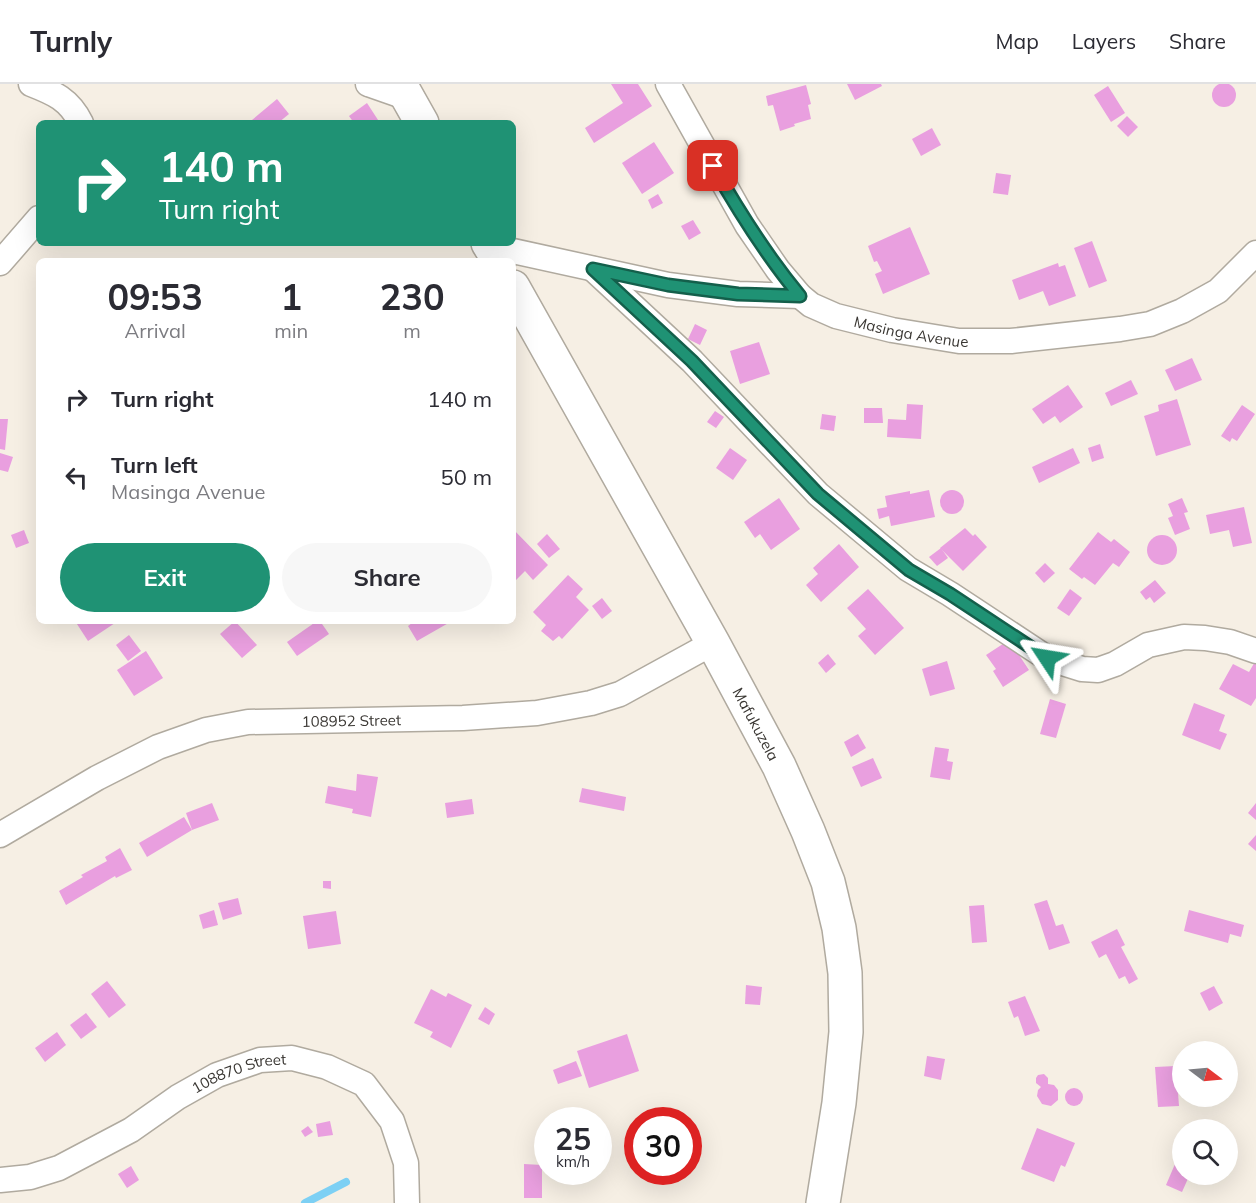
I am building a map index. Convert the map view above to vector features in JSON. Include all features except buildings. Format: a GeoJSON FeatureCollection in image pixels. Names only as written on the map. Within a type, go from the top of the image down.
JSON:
{"type":"FeatureCollection","features":[{"type":"Feature","properties":{"kind":"main road","name":"Mafukuzela"},"geometry":{"type":"LineString","coordinates":[[516,292],[713,643],[779,766],[828,882],[845,973],[846,1032],[839,1103],[823,1203]]}},
{"type":"Feature","properties":{"kind":"street"},"geometry":{"type":"LineString","coordinates":[[31,84],[59,95],[80,120]]}},
{"type":"Feature","properties":{"kind":"street"},"geometry":{"type":"LineString","coordinates":[[368,84],[410,102]]}},
{"type":"Feature","properties":{"kind":"street","name":"Masinga Avenue"},"geometry":{"type":"LineString","coordinates":[[668,84],[747,225],[778,270],[800,296],[811,305],[836,315],[892,330],[959,341],[1011,340],[1120,329],[1150,324],[1182,311],[1218,291],[1256,253]]}},
{"type":"Feature","properties":{"kind":"street"},"geometry":{"type":"LineString","coordinates":[[0,263],[36,222]]}},
{"type":"Feature","properties":{"kind":"street"},"geometry":{"type":"LineString","coordinates":[[492,250],[668,285],[738,294],[800,296]]}},
{"type":"Feature","properties":{"kind":"street"},"geometry":{"type":"LineString","coordinates":[[593,269],[692,361],[818,494],[909,570],[950,594],[1047,658],[1082,669],[1098,670],[1115,664],[1148,645],[1184,637],[1230,642],[1256,651]]}},
{"type":"Feature","properties":{"kind":"street","name":"108952 Street"},"geometry":{"type":"LineString","coordinates":[[0,835],[97,778],[158,747],[207,730],[248,722],[462,718],[537,713],[591,703],[620,694],[713,643]]}},
{"type":"Feature","properties":{"kind":"street","name":"108870 Street"},"geometry":{"type":"LineString","coordinates":[[0,1180],[30,1177],[59,1168],[131,1130],[178,1097],[217,1075],[260,1060],[292,1058],[327,1067],[364,1084],[392,1121],[406,1163],[407,1203]]}},
{"type":"Feature","properties":{"kind":"waterway"},"geometry":{"type":"LineString","coordinates":[[305,1203],[346,1182]]}},
{"type":"Feature","properties":{"kind":"route"},"geometry":{"type":"LineString","coordinates":[[713,166],[747,225],[778,270],[800,296],[738,294],[668,285],[593,269],[692,361],[818,494],[909,570],[950,594],[1047,658]]}}]}
